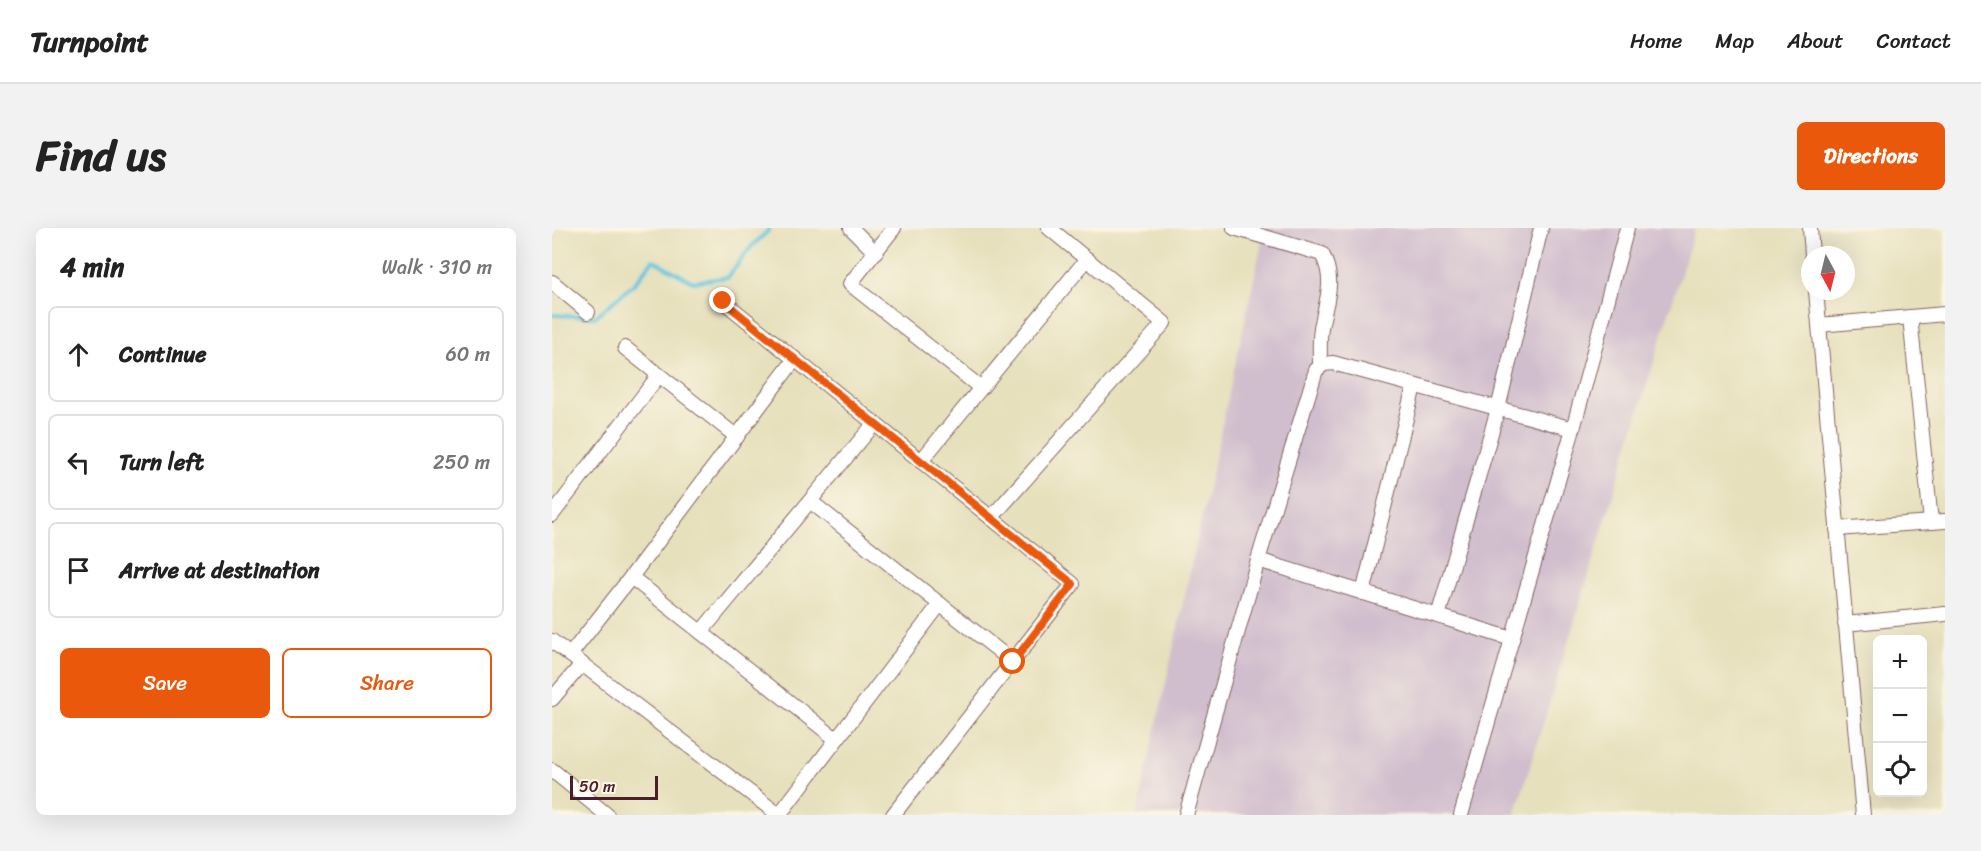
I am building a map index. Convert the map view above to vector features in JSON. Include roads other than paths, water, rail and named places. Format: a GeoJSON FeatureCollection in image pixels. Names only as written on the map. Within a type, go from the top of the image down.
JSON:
{"type":"FeatureCollection","features":[{"type":"Feature","properties":{"kind":"street"},"geometry":{"type":"LineString","coordinates":[[851,228],[875,252]]}},
{"type":"Feature","properties":{"kind":"street"},"geometry":{"type":"LineString","coordinates":[[894,228],[850,284],[981,388]]}},
{"type":"Feature","properties":{"kind":"street"},"geometry":{"type":"LineString","coordinates":[[991,518],[1164,323],[1049,228]]}},
{"type":"Feature","properties":{"kind":"street"},"geometry":{"type":"LineString","coordinates":[[1064,240],[1072,228]]}},
{"type":"Feature","properties":{"kind":"street"},"geometry":{"type":"LineString","coordinates":[[1186,815],[1258,560],[1314,374],[1320,366],[1321,330],[1330,279],[1328,264],[1322,254],[1234,228]]}},
{"type":"Feature","properties":{"kind":"street"},"geometry":{"type":"LineString","coordinates":[[1438,616],[1498,409],[1541,228]]}},
{"type":"Feature","properties":{"kind":"street"},"geometry":{"type":"LineString","coordinates":[[1461,815],[1573,429],[1627,228]]}},
{"type":"Feature","properties":{"kind":"street"},"geometry":{"type":"LineString","coordinates":[[1810,228],[1811,246]]}},
{"type":"Feature","properties":{"kind":"street"},"geometry":{"type":"LineString","coordinates":[[921,462],[1087,259]]}},
{"type":"Feature","properties":{"kind":"street"},"geometry":{"type":"LineString","coordinates":[[552,282],[588,312]]}},
{"type":"Feature","properties":{"kind":"street"},"geometry":{"type":"LineString","coordinates":[[1817,300],[1863,815]]}},
{"type":"Feature","properties":{"kind":"street"},"geometry":{"type":"LineString","coordinates":[[723,301],[1073,584],[893,815]]}},
{"type":"Feature","properties":{"kind":"street"},"geometry":{"type":"LineString","coordinates":[[1819,325],[1945,314]]}},
{"type":"Feature","properties":{"kind":"street"},"geometry":{"type":"LineString","coordinates":[[1837,529],[1938,521],[1910,317]]}},
{"type":"Feature","properties":{"kind":"street"},"geometry":{"type":"LineString","coordinates":[[625,348],[737,437]]}},
{"type":"Feature","properties":{"kind":"street"},"geometry":{"type":"LineString","coordinates":[[570,655],[795,359]]}},
{"type":"Feature","properties":{"kind":"street"},"geometry":{"type":"LineString","coordinates":[[1320,366],[1333,363],[1573,429]]}},
{"type":"Feature","properties":{"kind":"street"},"geometry":{"type":"LineString","coordinates":[[553,512],[659,375]]}},
{"type":"Feature","properties":{"kind":"street"},"geometry":{"type":"LineString","coordinates":[[1363,593],[1414,386]]}},
{"type":"Feature","properties":{"kind":"street"},"geometry":{"type":"LineString","coordinates":[[701,632],[874,424]]}},
{"type":"Feature","properties":{"kind":"street"},"geometry":{"type":"LineString","coordinates":[[810,501],[1013,662]]}},
{"type":"Feature","properties":{"kind":"street"},"geometry":{"type":"LineString","coordinates":[[1258,560],[1512,639]]}},
{"type":"Feature","properties":{"kind":"street"},"geometry":{"type":"LineString","coordinates":[[631,577],[836,739]]}},
{"type":"Feature","properties":{"kind":"street"},"geometry":{"type":"LineString","coordinates":[[552,641],[779,815],[940,604]]}},
{"type":"Feature","properties":{"kind":"street"},"geometry":{"type":"LineString","coordinates":[[1845,624],[1945,614]]}},
{"type":"Feature","properties":{"kind":"street"},"geometry":{"type":"LineString","coordinates":[[552,699],[582,664]]}},
{"type":"Feature","properties":{"kind":"street"},"geometry":{"type":"LineString","coordinates":[[552,770],[607,815]]}},
{"type":"Feature","properties":{"kind":"waterway"},"geometry":{"type":"LineString","coordinates":[[552,315],[595,317],[635,283],[653,260],[693,282],[728,277],[769,228]]}}]}
